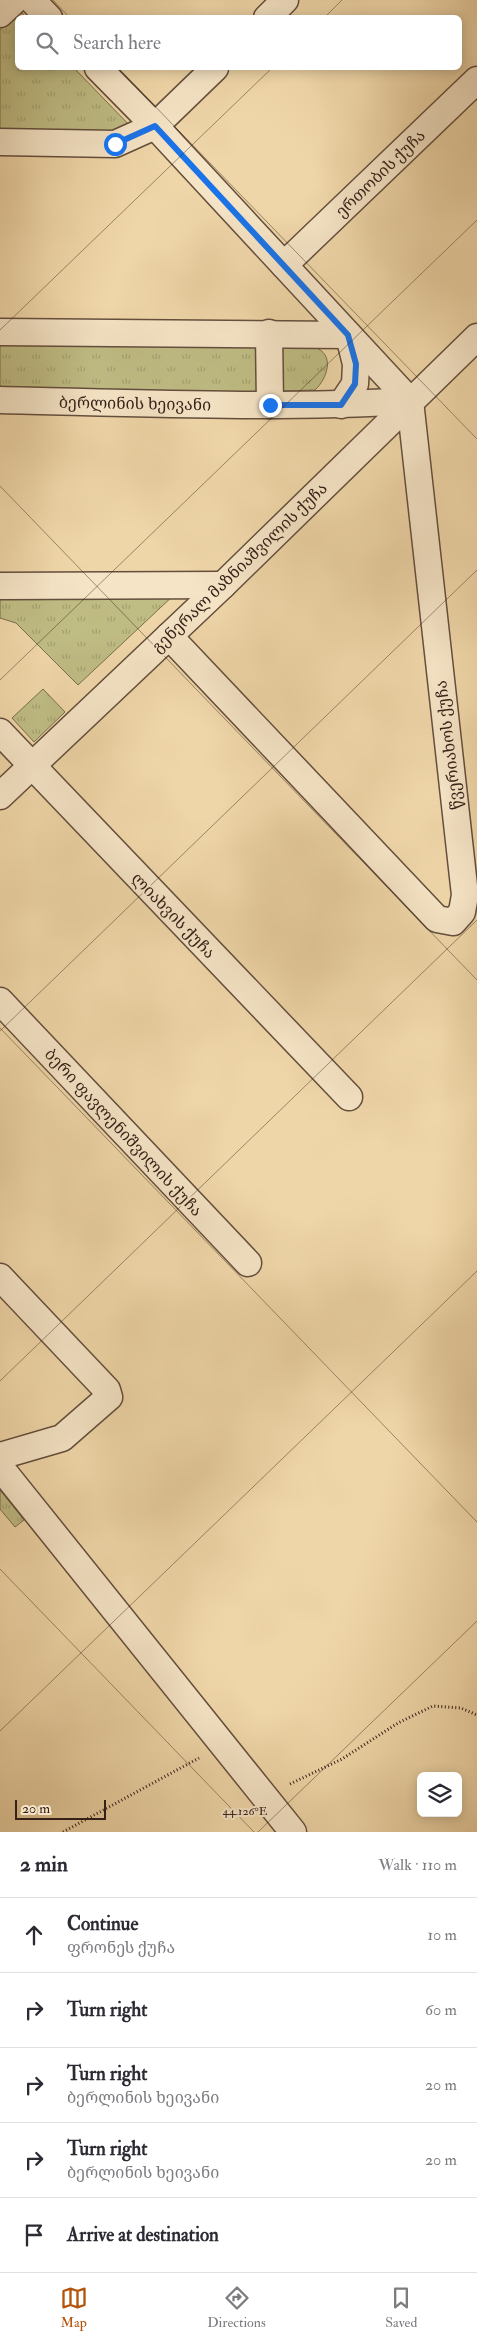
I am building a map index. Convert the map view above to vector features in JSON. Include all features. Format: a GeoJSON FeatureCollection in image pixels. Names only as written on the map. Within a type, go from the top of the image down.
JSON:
{"type":"FeatureCollection","features":[{"type":"Feature","properties":{"kind":"street"},"geometry":{"type":"LineString","coordinates":[[0,14],[15,0]]}},
{"type":"Feature","properties":{"kind":"street"},"geometry":{"type":"LineString","coordinates":[[32,0],[46,15]]}},
{"type":"Feature","properties":{"kind":"street"},"geometry":{"type":"LineString","coordinates":[[270,15],[285,0]]}},
{"type":"Feature","properties":{"kind":"street"},"geometry":{"type":"LineString","coordinates":[[100,70],[155,126],[410,401]]}},
{"type":"Feature","properties":{"kind":"street"},"geometry":{"type":"LineString","coordinates":[[0,142],[115,144],[155,126],[213,70]]}},
{"type":"Feature","properties":{"kind":"street","name":"ერთობის ქუჩა"},"geometry":{"type":"LineString","coordinates":[[284,265],[477,80]]}},
{"type":"Feature","properties":{"kind":"street"},"geometry":{"type":"LineString","coordinates":[[0,332],[348,335]]}},
{"type":"Feature","properties":{"kind":"street"},"geometry":{"type":"LineString","coordinates":[[269,333],[270,405]]}},
{"type":"Feature","properties":{"kind":"street"},"geometry":{"type":"LineString","coordinates":[[341,405],[355,384],[356,364],[348,335]]}},
{"type":"Feature","properties":{"kind":"street","name":"გენერალ მაზნიაშვილის ქუჩა"},"geometry":{"type":"LineString","coordinates":[[0,796],[223,585],[477,337]]}},
{"type":"Feature","properties":{"kind":"street","name":"ბერლინის ხეივანი"},"geometry":{"type":"LineString","coordinates":[[0,400],[270,405],[341,405],[410,401]]}},
{"type":"Feature","properties":{"kind":"street","name":"წვერიახოს ქუჩა"},"geometry":{"type":"LineString","coordinates":[[169,636],[437,919],[452,922],[462,912],[465,895],[410,401]]}},
{"type":"Feature","properties":{"kind":"street"},"geometry":{"type":"LineString","coordinates":[[0,586],[223,585]]}},
{"type":"Feature","properties":{"kind":"street","name":"ლიახვის ქუჩა"},"geometry":{"type":"LineString","coordinates":[[0,732],[349,1097]]}},
{"type":"Feature","properties":{"kind":"street","name":"ბერი ფავლენიშვილის ქუჩა"},"geometry":{"type":"LineString","coordinates":[[0,1001],[248,1263]]}},
{"type":"Feature","properties":{"kind":"street"},"geometry":{"type":"LineString","coordinates":[[0,1277],[107,1390],[109,1397],[62,1438],[0,1456]]}},
{"type":"Feature","properties":{"kind":"street"},"geometry":{"type":"LineString","coordinates":[[0,1467],[293,1832]]}},
{"type":"Feature","properties":{"kind":"path"},"geometry":{"type":"LineString","coordinates":[[264,1796],[342,1759],[398,1723],[433,1706],[461,1708],[477,1715]]}},
{"type":"Feature","properties":{"kind":"path"},"geometry":{"type":"LineString","coordinates":[[63,1832],[224,1745]]}},
{"type":"Feature","properties":{"kind":"green space"},"geometry":{"type":"Polygon","coordinates":[[[20,11],[24,15],[16,15],[20,11]]]}},
{"type":"Feature","properties":{"kind":"green space"},"geometry":{"type":"Polygon","coordinates":[[[15,16],[15,70],[76,70],[136,132],[0,131],[0,30],[15,16]]]}},
{"type":"Feature","properties":{"kind":"green space"},"geometry":{"type":"Polygon","coordinates":[[[0,342],[260,345],[259,394],[0,392],[0,342]]]}},
{"type":"Feature","properties":{"kind":"green space"},"geometry":{"type":"Polygon","coordinates":[[[310,346],[321,350],[325,355],[327,361],[326,373],[315,390],[282,391],[282,347],[310,346]]]}},
{"type":"Feature","properties":{"kind":"green space"},"geometry":{"type":"Polygon","coordinates":[[[175,594],[78,685],[16,623],[0,618],[0,596],[175,594]]]}},
{"type":"Feature","properties":{"kind":"green space"},"geometry":{"type":"Polygon","coordinates":[[[43,689],[65,712],[34,742],[12,718],[43,689]]]}},
{"type":"Feature","properties":{"kind":"green space"},"geometry":{"type":"Polygon","coordinates":[[[0,1490],[24,1520],[15,1527],[0,1509],[0,1490]]]}},
{"type":"Feature","properties":{"kind":"route"},"geometry":{"type":"LineString","coordinates":[[115,144],[155,126],[348,335],[356,364],[355,384],[341,405],[270,405]]}}]}
